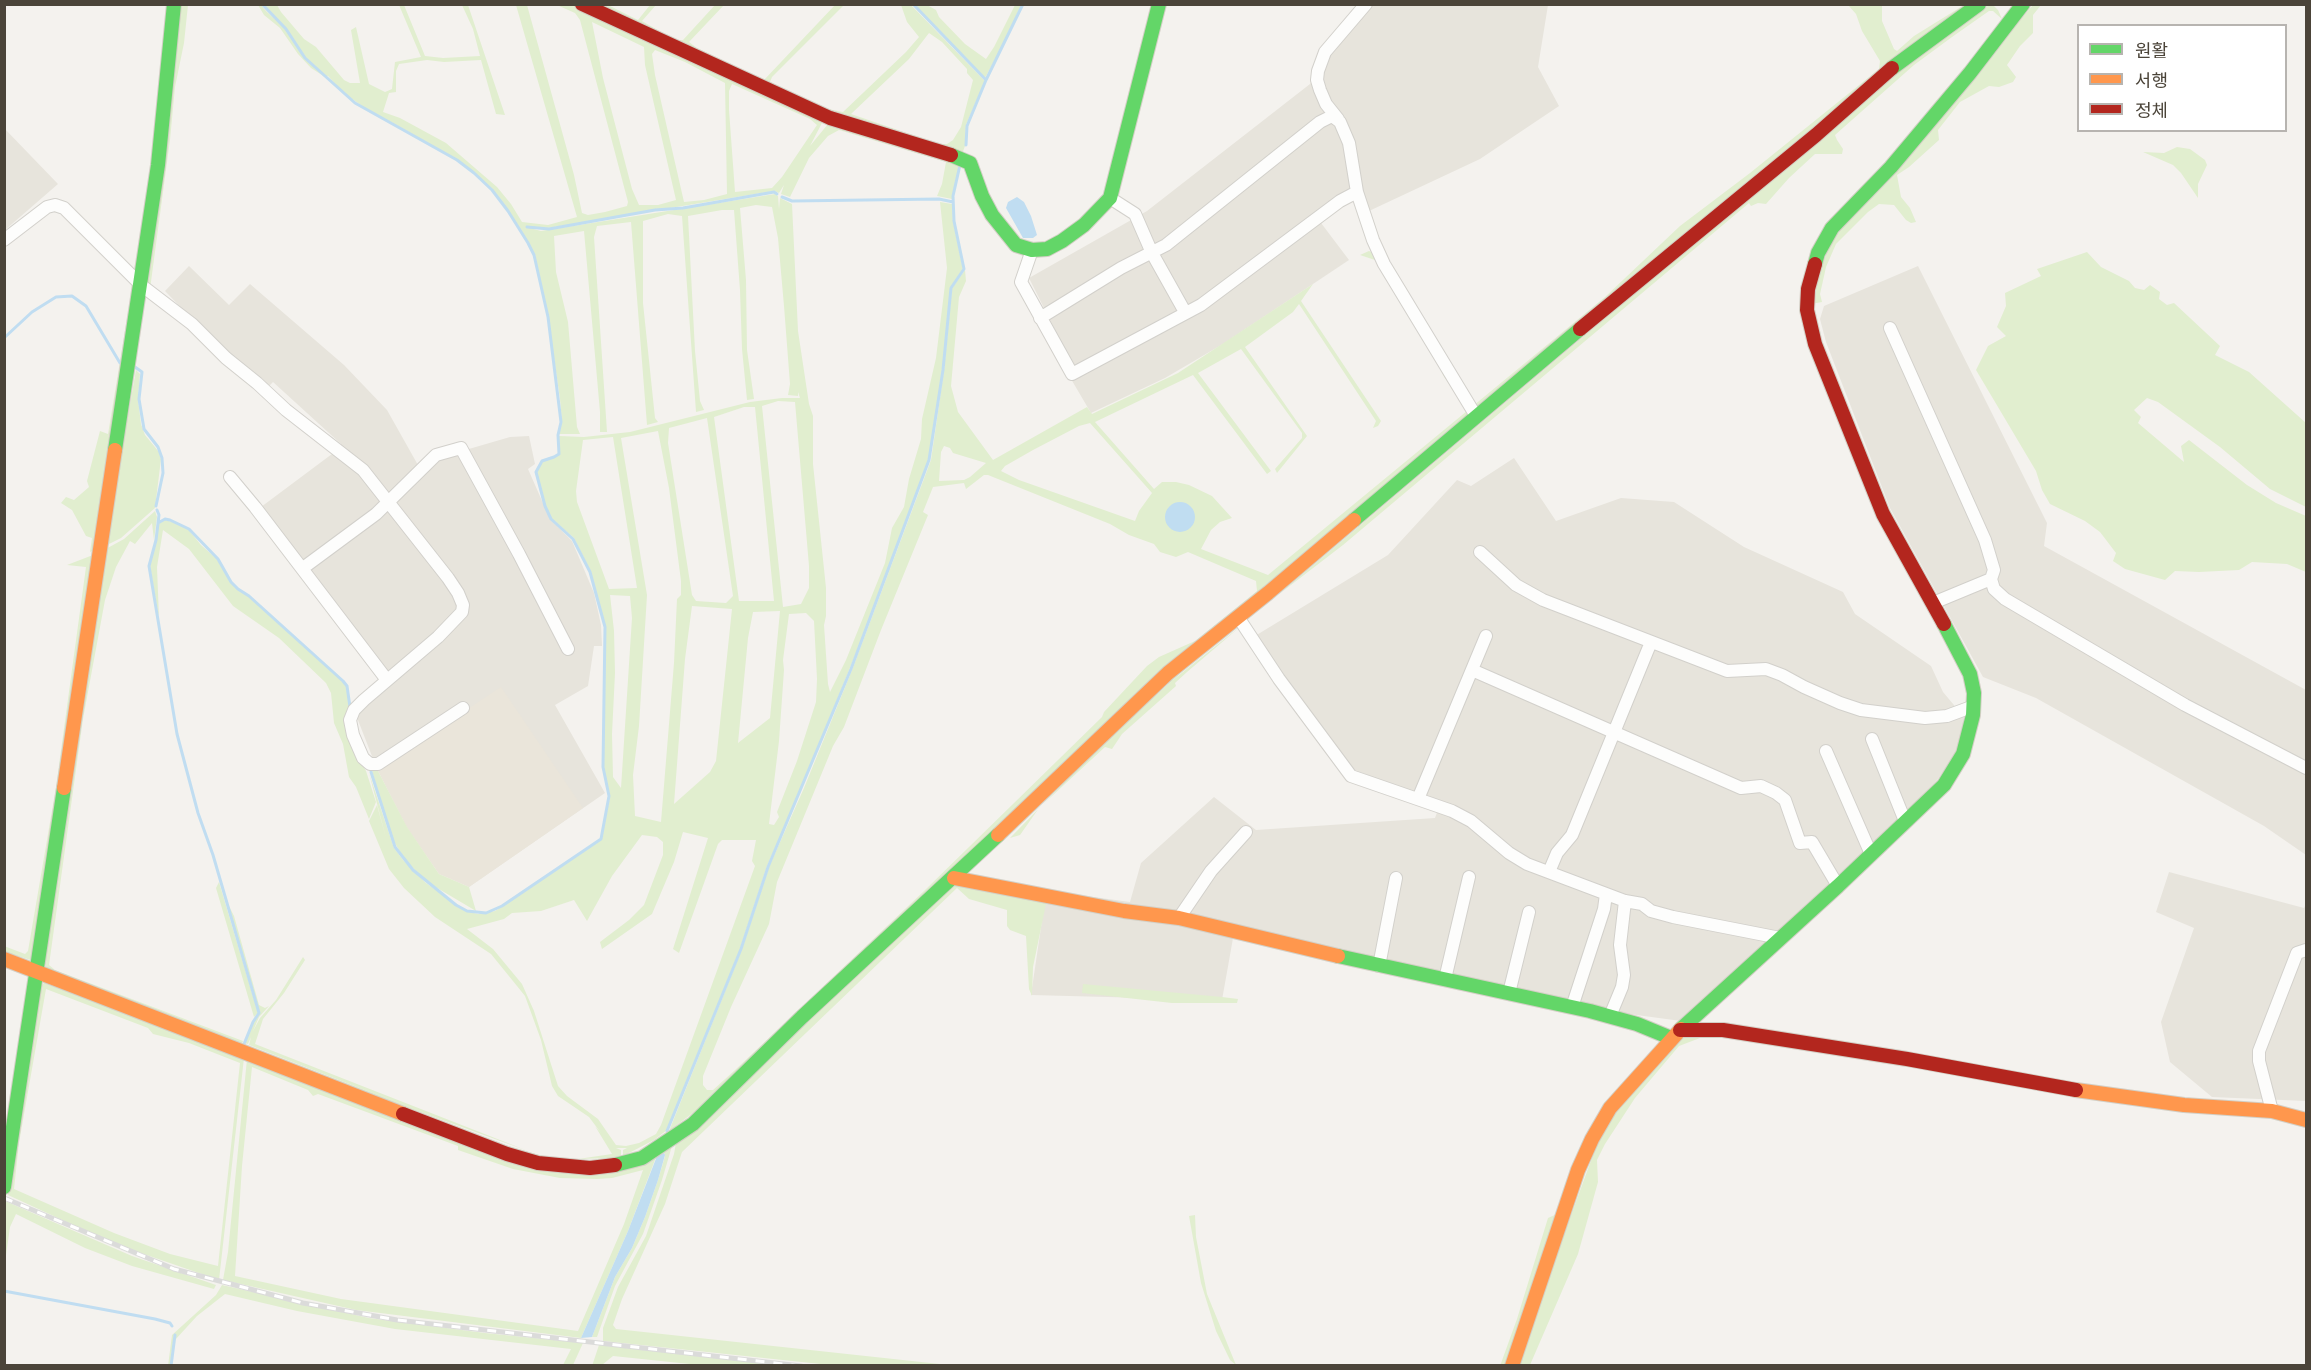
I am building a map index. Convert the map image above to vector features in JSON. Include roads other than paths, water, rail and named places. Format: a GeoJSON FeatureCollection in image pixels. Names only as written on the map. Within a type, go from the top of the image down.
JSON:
{"type":"FeatureCollection","features":[{"type":"Feature","properties":{"kind":"street"},"geometry":{"type":"LineString","coordinates":[[4,1186],[141,285],[158,165],[174,4]]}},
{"type":"Feature","properties":{"kind":"street"},"geometry":{"type":"LineString","coordinates":[[582,4],[830,118],[970,163],[982,196],[993,215],[1016,245],[1032,250],[1047,249],[1062,241],[1084,225],[1110,198],[1159,4]]}},
{"type":"Feature","properties":{"kind":"street"},"geometry":{"type":"LineString","coordinates":[[1366,4],[1325,52],[1317,80],[1326,104],[1340,122],[1349,143],[1357,192],[1373,240],[1384,264],[1476,416]]}},
{"type":"Feature","properties":{"kind":"street"},"geometry":{"type":"LineString","coordinates":[[4,959],[507,1154],[538,1163],[607,1167],[642,1158],[693,1124],[802,1017],[954,878],[1066,768],[1168,673],[1816,135],[1904,57],[1979,4]]}},
{"type":"Feature","properties":{"kind":"street"},"geometry":{"type":"LineString","coordinates":[[1512,1365],[1568,1199],[1592,1139],[1610,1108],[1676,1034],[1838,886],[1944,785],[1956,769],[1968,740],[1974,706],[1970,675],[1883,514],[1866,474],[1815,344],[1807,310],[1808,289],[1818,253],[1832,228],[1913,142],[2023,4]]}},
{"type":"Feature","properties":{"kind":"street"},"geometry":{"type":"LineString","coordinates":[[1040,318],[1120,268],[1166,245],[1320,122],[1332,116],[1340,122]]}},
{"type":"Feature","properties":{"kind":"street"},"geometry":{"type":"LineString","coordinates":[[1032,250],[1021,282],[1072,374],[1202,305],[1340,201],[1357,192]]}},
{"type":"Feature","properties":{"kind":"street"},"geometry":{"type":"LineString","coordinates":[[1110,198],[1135,214],[1152,253],[1185,312]]}},
{"type":"Feature","properties":{"kind":"street"},"geometry":{"type":"LineString","coordinates":[[4,240],[47,207],[55,205],[64,208],[141,285],[192,324],[226,358],[286,410],[363,470],[448,578],[463,605],[462,612],[438,637],[354,711],[350,720],[363,758],[370,764],[378,764],[463,708]]}},
{"type":"Feature","properties":{"kind":"street"},"geometry":{"type":"LineString","coordinates":[[1890,328],[1985,540],[1994,570],[1991,579],[1994,589],[2015,605],[2185,705],[2307,768]]}},
{"type":"Feature","properties":{"kind":"street"},"geometry":{"type":"LineString","coordinates":[[303,568],[376,514],[436,455],[461,448],[568,649]]}},
{"type":"Feature","properties":{"kind":"street"},"geometry":{"type":"LineString","coordinates":[[230,477],[303,568],[387,680]]}},
{"type":"Feature","properties":{"kind":"street"},"geometry":{"type":"LineString","coordinates":[[1480,552],[1516,585],[1543,600],[1727,671],[1766,669],[1861,710],[1925,718],[1947,716],[1974,706]]}},
{"type":"Feature","properties":{"kind":"street"},"geometry":{"type":"LineString","coordinates":[[1933,603],[1991,579]]}},
{"type":"Feature","properties":{"kind":"street"},"geometry":{"type":"LineString","coordinates":[[1238,617],[1279,679],[1351,776],[1452,810],[1471,821],[1509,853],[1549,872],[1606,894],[1642,904],[1652,911],[1673,917],[1780,938]]}},
{"type":"Feature","properties":{"kind":"street"},"geometry":{"type":"LineString","coordinates":[[1418,799],[1486,636]]}},
{"type":"Feature","properties":{"kind":"street"},"geometry":{"type":"LineString","coordinates":[[1549,872],[1557,853],[1572,835],[1651,642]]}},
{"type":"Feature","properties":{"kind":"street"},"geometry":{"type":"LineString","coordinates":[[1472,670],[1741,788],[1761,786],[1776,793],[1785,800],[1800,843],[1812,842],[1838,886]]}},
{"type":"Feature","properties":{"kind":"street"},"geometry":{"type":"LineString","coordinates":[[1872,740],[1905,821]]}},
{"type":"Feature","properties":{"kind":"street"},"geometry":{"type":"LineString","coordinates":[[1826,751],[1871,854]]}},
{"type":"Feature","properties":{"kind":"street"},"geometry":{"type":"LineString","coordinates":[[1179,918],[1211,871],[1246,832]]}},
{"type":"Feature","properties":{"kind":"street"},"geometry":{"type":"LineString","coordinates":[[1445,979],[1469,877]]}},
{"type":"Feature","properties":{"kind":"street"},"geometry":{"type":"LineString","coordinates":[[954,878],[1124,911],[1179,918],[1379,966],[1572,1007],[1676,1034],[1723,1030],[1907,1059],[2092,1093],[2184,1106],[2272,1111],[2307,1120]]}},
{"type":"Feature","properties":{"kind":"street"},"geometry":{"type":"LineString","coordinates":[[1379,966],[1396,878]]}},
{"type":"Feature","properties":{"kind":"street"},"geometry":{"type":"LineString","coordinates":[[1572,1007],[1604,909],[1606,894]]}},
{"type":"Feature","properties":{"kind":"street"},"geometry":{"type":"LineString","coordinates":[[1610,1016],[1622,987],[1624,975],[1620,945],[1625,901]]}},
{"type":"Feature","properties":{"kind":"street"},"geometry":{"type":"LineString","coordinates":[[1509,993],[1529,912]]}},
{"type":"Feature","properties":{"kind":"street"},"geometry":{"type":"LineString","coordinates":[[2272,1111],[2259,1061],[2259,1051],[2297,953],[2307,950]]}},
{"type":"Feature","properties":{"kind":"water"},"geometry":{"type":"Polygon","coordinates":[[[1017,197],[1024,202],[1031,216],[1037,235],[1033,238],[1023,238],[1006,208],[1008,202],[1017,197]]]}},
{"type":"Feature","properties":{"kind":"water"},"geometry":{"type":"Polygon","coordinates":[[[1180,502],[1191,506],[1195,517],[1191,528],[1180,532],[1169,528],[1165,517],[1169,506],[1180,502]]]}},
{"type":"Feature","properties":{"kind":"water"},"geometry":{"type":"Polygon","coordinates":[[[664,1153],[658,1180],[632,1248],[615,1277],[592,1337],[581,1338],[628,1231],[657,1156],[664,1153]]]}},
{"type":"Feature","properties":{"kind":"waterway"},"geometry":{"type":"LineString","coordinates":[[262,4],[286,29],[305,58],[355,103],[457,160],[474,173],[492,190],[528,243],[534,255],[548,317],[561,422],[558,435],[559,454],[542,461],[536,472],[551,519],[573,539],[590,572],[605,627],[603,767],[609,796],[601,839],[502,906],[486,913],[467,911],[456,905],[413,870],[395,847],[371,772]]}},
{"type":"Feature","properties":{"kind":"waterway"},"geometry":{"type":"LineString","coordinates":[[913,4],[986,80],[967,126],[966,145]]}},
{"type":"Feature","properties":{"kind":"waterway"},"geometry":{"type":"LineString","coordinates":[[986,80],[1023,4]]}},
{"type":"Feature","properties":{"kind":"waterway"},"geometry":{"type":"LineString","coordinates":[[667,1131],[741,949],[768,867],[851,669],[929,460],[943,370],[951,288],[964,269],[954,221],[953,196],[960,165]]}},
{"type":"Feature","properties":{"kind":"waterway"},"geometry":{"type":"LineString","coordinates":[[527,227],[549,229],[655,210],[683,208],[774,192],[777,194]]}},
{"type":"Feature","properties":{"kind":"waterway"},"geometry":{"type":"LineString","coordinates":[[782,197],[792,201],[939,199],[953,202]]}},
{"type":"Feature","properties":{"kind":"waterway"},"geometry":{"type":"LineString","coordinates":[[4,338],[32,312],[56,297],[72,296],[86,306],[120,363]]}},
{"type":"Feature","properties":{"kind":"waterway"},"geometry":{"type":"LineString","coordinates":[[135,367],[142,372],[139,399],[144,429],[158,447],[162,458],[163,473],[156,506]]}},
{"type":"Feature","properties":{"kind":"waterway"},"geometry":{"type":"LineString","coordinates":[[157,510],[159,515],[156,540],[149,566],[177,734],[198,813],[213,855],[259,1013],[244,1044]]}},
{"type":"Feature","properties":{"kind":"waterway"},"geometry":{"type":"LineString","coordinates":[[158,523],[165,519],[189,529],[218,559],[231,582],[238,589],[249,596],[343,681],[347,686],[350,707]]}},
{"type":"Feature","properties":{"kind":"waterway"},"geometry":{"type":"LineString","coordinates":[[4,1291],[155,1319],[170,1323],[172,1326]]}},
{"type":"Feature","properties":{"kind":"waterway"},"geometry":{"type":"LineString","coordinates":[[171,1366],[175,1335]]}},
{"type":"Feature","properties":{"kind":"railway"},"geometry":{"type":"LineString","coordinates":[[4,1198],[174,1269],[303,1303],[397,1320],[801,1366]]}}]}
